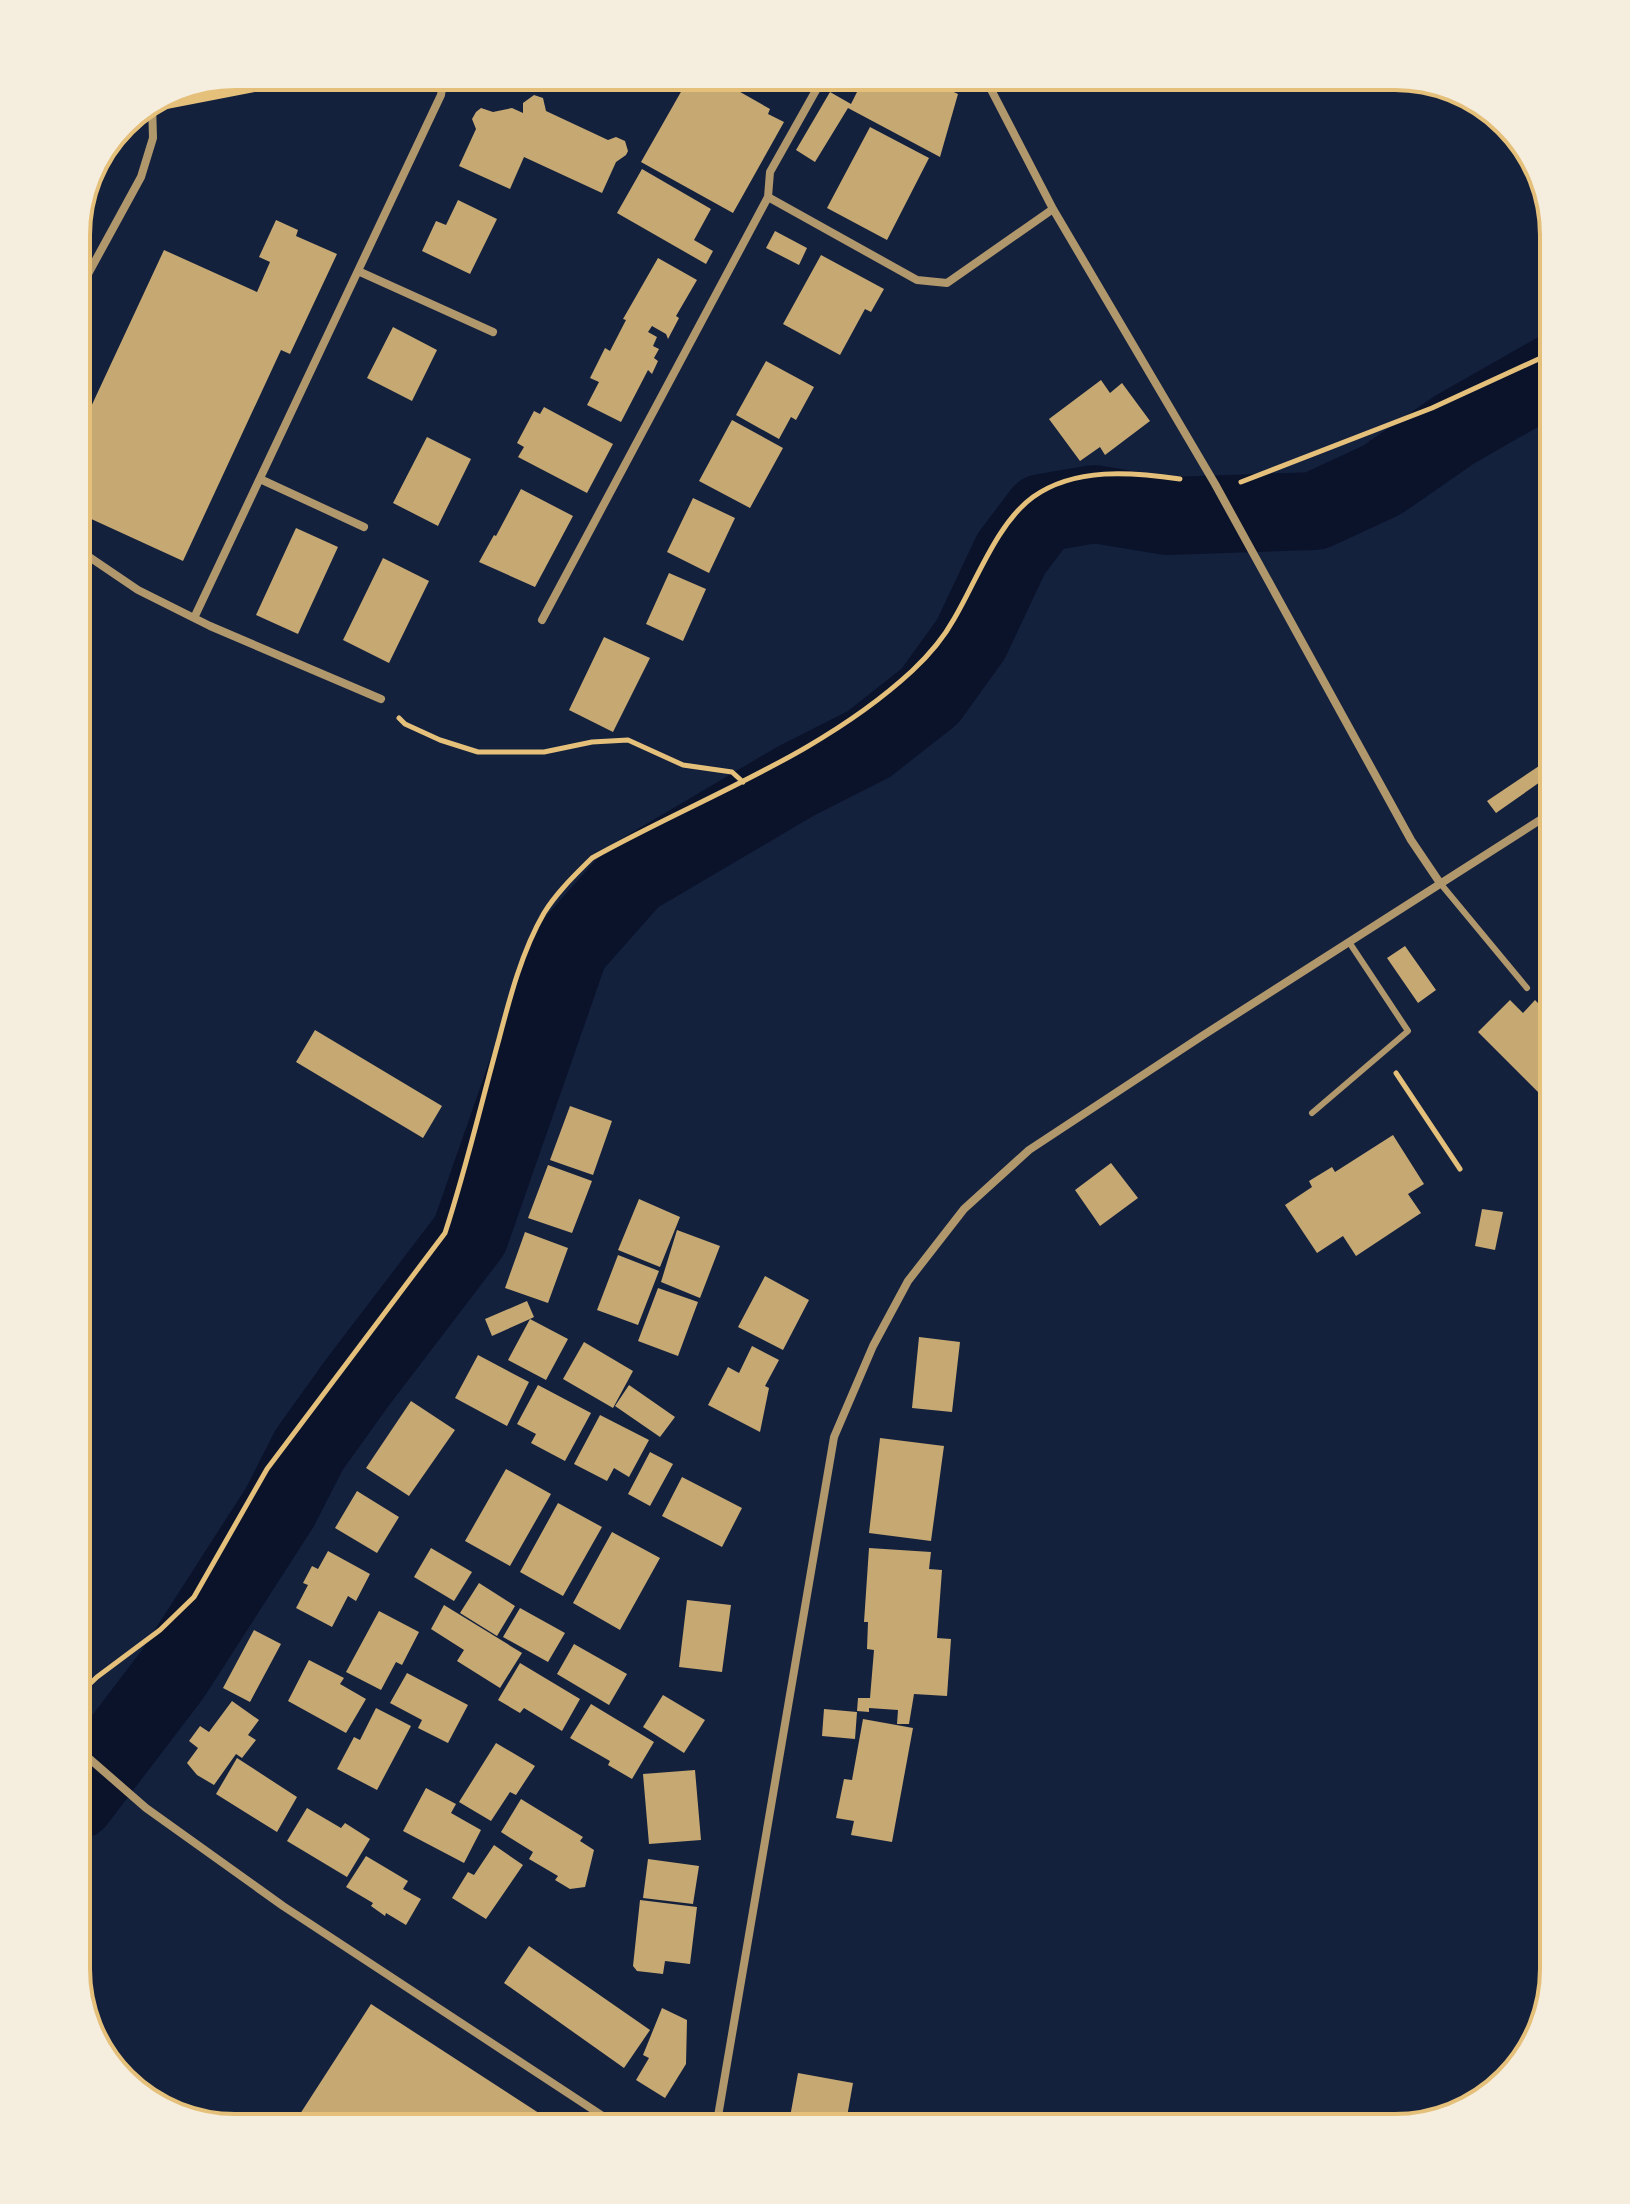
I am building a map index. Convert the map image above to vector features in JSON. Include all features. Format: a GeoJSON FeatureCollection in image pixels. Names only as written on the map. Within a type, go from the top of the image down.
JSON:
{"type":"FeatureCollection","features":[{"type":"Feature","properties":{"kind":"street"},"geometry":{"type":"LineString","coordinates":[[194,618],[442,90]]}},
{"type":"Feature","properties":{"kind":"street"},"geometry":{"type":"LineString","coordinates":[[542,620],[768,197],[770,172],[816,90]]}},
{"type":"Feature","properties":{"kind":"street"},"geometry":{"type":"LineString","coordinates":[[991,90],[1053,209],[1215,484],[1411,840],[1440,883]]}},
{"type":"Feature","properties":{"kind":"street"},"geometry":{"type":"LineString","coordinates":[[90,270],[141,177],[153,138],[152,115]]}},
{"type":"Feature","properties":{"kind":"street"},"geometry":{"type":"LineString","coordinates":[[768,197],[917,280],[947,283],[1053,209]]}},
{"type":"Feature","properties":{"kind":"street"},"geometry":{"type":"LineString","coordinates":[[358,271],[493,332]]}},
{"type":"Feature","properties":{"kind":"street"},"geometry":{"type":"LineString","coordinates":[[260,479],[364,527]]}},
{"type":"Feature","properties":{"kind":"street"},"geometry":{"type":"LineString","coordinates":[[90,557],[138,590],[194,618],[381,699]]}},
{"type":"Feature","properties":{"kind":"street"},"geometry":{"type":"LineString","coordinates":[[718,2114],[834,1437],[873,1346],[908,1281],[964,1209],[1029,1150],[1540,820]]}},
{"type":"Feature","properties":{"kind":"street"},"geometry":{"type":"LineString","coordinates":[[90,1759],[146,1808],[283,1906],[600,2114]]}},
{"type":"Feature","properties":{"kind":"lane"},"geometry":{"type":"LineString","coordinates":[[1440,883],[1527,988]]}},
{"type":"Feature","properties":{"kind":"lane"},"geometry":{"type":"LineString","coordinates":[[1312,1113],[1408,1031],[1349,942]]}},
{"type":"Feature","properties":{"kind":"path"},"geometry":{"type":"LineString","coordinates":[[90,1684],[160,1630],[194,1597],[242,1518],[267,1469],[445,1233],[527,949],[544,913],[592,858],[781,762],[875,702],[934,648],[954,620],[1001,531],[1033,497],[1070,480],[1113,472],[1238,484],[1432,408],[1540,358]]}},
{"type":"Feature","properties":{"kind":"path"},"geometry":{"type":"LineString","coordinates":[[381,699],[405,724],[440,740],[478,752],[544,752],[592,742],[628,740],[683,765],[732,772],[743,782]]}},
{"type":"Feature","properties":{"kind":"path"},"geometry":{"type":"LineString","coordinates":[[1382,1053],[1460,1169]]}},
{"type":"Feature","properties":{"kind":"building"},"geometry":{"type":"Polygon","coordinates":[[[682,90],[737,90],[770,109],[768,114],[784,122],[733,213],[641,162],[682,90]]]}},
{"type":"Feature","properties":{"kind":"building"},"geometry":{"type":"Polygon","coordinates":[[[858,90],[950,90],[958,94],[940,157],[848,108],[815,162],[796,150],[830,92],[851,104],[858,90]]]}},
{"type":"Feature","properties":{"kind":"building"},"geometry":{"type":"Polygon","coordinates":[[[534,95],[543,98],[546,111],[608,140],[616,137],[625,141],[628,151],[616,162],[602,193],[524,157],[510,189],[459,166],[476,129],[472,119],[476,112],[481,108],[493,112],[512,108],[523,113],[523,103],[534,95]]]}},
{"type":"Feature","properties":{"kind":"building"},"geometry":{"type":"Polygon","coordinates":[[[870,127],[929,158],[887,240],[827,208],[870,127]]]}},
{"type":"Feature","properties":{"kind":"building"},"geometry":{"type":"Polygon","coordinates":[[[642,169],[711,209],[694,240],[713,251],[706,264],[617,213],[642,169]]]}},
{"type":"Feature","properties":{"kind":"building"},"geometry":{"type":"Polygon","coordinates":[[[458,200],[497,219],[470,274],[422,251],[436,221],[446,225],[458,200]]]}},
{"type":"Feature","properties":{"kind":"building"},"geometry":{"type":"Polygon","coordinates":[[[276,220],[298,230],[296,236],[337,254],[290,354],[281,350],[183,561],[90,518],[90,409],[164,250],[257,292],[270,262],[259,257],[276,220]]]}},
{"type":"Feature","properties":{"kind":"building"},"geometry":{"type":"Polygon","coordinates":[[[775,231],[807,248],[799,265],[766,248],[775,231]]]}},
{"type":"Feature","properties":{"kind":"building"},"geometry":{"type":"Polygon","coordinates":[[[821,255],[884,289],[871,312],[865,309],[840,355],[783,324],[821,255]]]}},
{"type":"Feature","properties":{"kind":"building"},"geometry":{"type":"Polygon","coordinates":[[[658,258],[697,280],[676,316],[679,318],[668,339],[666,334],[652,326],[648,332],[657,337],[653,346],[659,349],[654,358],[658,361],[652,374],[648,370],[621,422],[587,405],[599,382],[590,378],[605,348],[610,351],[626,320],[623,319],[658,258]]]}},
{"type":"Feature","properties":{"kind":"building"},"geometry":{"type":"Polygon","coordinates":[[[393,327],[437,350],[412,401],[367,378],[393,327]]]}},
{"type":"Feature","properties":{"kind":"building"},"geometry":{"type":"Polygon","coordinates":[[[766,361],[814,387],[796,420],[791,417],[779,439],[736,415],[766,361]]]}},
{"type":"Feature","properties":{"kind":"building"},"geometry":{"type":"Polygon","coordinates":[[[1101,380],[1110,393],[1122,383],[1150,421],[1105,455],[1100,447],[1080,461],[1049,419],[1101,380]]]}},
{"type":"Feature","properties":{"kind":"building"},"geometry":{"type":"Polygon","coordinates":[[[544,407],[613,444],[587,493],[518,457],[524,447],[517,443],[534,411],[540,414],[544,407]]]}},
{"type":"Feature","properties":{"kind":"building"},"geometry":{"type":"Polygon","coordinates":[[[732,420],[783,448],[750,508],[699,481],[732,420]]]}},
{"type":"Feature","properties":{"kind":"building"},"geometry":{"type":"Polygon","coordinates":[[[427,437],[471,459],[438,526],[393,503],[427,437]]]}},
{"type":"Feature","properties":{"kind":"building"},"geometry":{"type":"Polygon","coordinates":[[[521,489],[573,516],[535,587],[479,562],[521,489]]]}},
{"type":"Feature","properties":{"kind":"building"},"geometry":{"type":"Polygon","coordinates":[[[693,498],[735,518],[709,573],[667,552],[693,498]]]}},
{"type":"Feature","properties":{"kind":"building"},"geometry":{"type":"Polygon","coordinates":[[[296,528],[338,547],[298,634],[256,615],[296,528]]]}},
{"type":"Feature","properties":{"kind":"building"},"geometry":{"type":"Polygon","coordinates":[[[383,558],[429,581],[389,663],[343,640],[383,558]]]}},
{"type":"Feature","properties":{"kind":"building"},"geometry":{"type":"Polygon","coordinates":[[[669,573],[706,589],[683,641],[646,624],[669,573]]]}},
{"type":"Feature","properties":{"kind":"building"},"geometry":{"type":"Polygon","coordinates":[[[604,637],[650,658],[613,732],[569,710],[604,637]]]}},
{"type":"Feature","properties":{"kind":"building"},"geometry":{"type":"Polygon","coordinates":[[[1540,765],[1540,782],[1496,813],[1487,801],[1540,765]]]}},
{"type":"Feature","properties":{"kind":"building"},"geometry":{"type":"Polygon","coordinates":[[[1405,946],[1436,990],[1418,1003],[1387,958],[1405,946]]]}},
{"type":"Feature","properties":{"kind":"building"},"geometry":{"type":"Polygon","coordinates":[[[1510,1000],[1523,1013],[1535,1000],[1540,1005],[1540,1094],[1478,1032],[1510,1000]]]}},
{"type":"Feature","properties":{"kind":"building"},"geometry":{"type":"Polygon","coordinates":[[[315,1030],[442,1106],[423,1138],[296,1062],[315,1030]]]}},
{"type":"Feature","properties":{"kind":"building"},"geometry":{"type":"Polygon","coordinates":[[[570,1106],[612,1121],[593,1175],[550,1160],[570,1106]]]}},
{"type":"Feature","properties":{"kind":"building"},"geometry":{"type":"Polygon","coordinates":[[[1393,1135],[1424,1184],[1408,1194],[1421,1213],[1356,1256],[1343,1236],[1317,1253],[1285,1205],[1312,1187],[1309,1181],[1332,1167],[1335,1172],[1393,1135]]]}},
{"type":"Feature","properties":{"kind":"building"},"geometry":{"type":"Polygon","coordinates":[[[1111,1163],[1138,1198],[1100,1226],[1075,1190],[1111,1163]]]}},
{"type":"Feature","properties":{"kind":"building"},"geometry":{"type":"Polygon","coordinates":[[[548,1165],[592,1181],[572,1233],[528,1218],[548,1165]]]}},
{"type":"Feature","properties":{"kind":"building"},"geometry":{"type":"Polygon","coordinates":[[[639,1199],[680,1217],[660,1267],[618,1250],[639,1199]]]}},
{"type":"Feature","properties":{"kind":"building"},"geometry":{"type":"Polygon","coordinates":[[[1482,1209],[1503,1212],[1495,1250],[1475,1246],[1482,1209]]]}},
{"type":"Feature","properties":{"kind":"building"},"geometry":{"type":"Polygon","coordinates":[[[677,1230],[720,1246],[700,1298],[661,1282],[677,1230]]]}},
{"type":"Feature","properties":{"kind":"building"},"geometry":{"type":"Polygon","coordinates":[[[525,1232],[568,1248],[548,1303],[505,1288],[525,1232]]]}},
{"type":"Feature","properties":{"kind":"building"},"geometry":{"type":"Polygon","coordinates":[[[618,1255],[659,1271],[638,1325],[597,1310],[618,1255]]]}},
{"type":"Feature","properties":{"kind":"building"},"geometry":{"type":"Polygon","coordinates":[[[765,1276],[809,1300],[783,1350],[738,1327],[765,1276]]]}},
{"type":"Feature","properties":{"kind":"building"},"geometry":{"type":"Polygon","coordinates":[[[658,1288],[698,1302],[678,1356],[638,1341],[658,1288]]]}},
{"type":"Feature","properties":{"kind":"building"},"geometry":{"type":"Polygon","coordinates":[[[527,1301],[534,1317],[492,1336],[485,1319],[527,1301]]]}},
{"type":"Feature","properties":{"kind":"building"},"geometry":{"type":"Polygon","coordinates":[[[530,1319],[568,1339],[546,1380],[508,1360],[530,1319]]]}},
{"type":"Feature","properties":{"kind":"building"},"geometry":{"type":"Polygon","coordinates":[[[919,1337],[960,1342],[952,1412],[912,1408],[919,1337]]]}},
{"type":"Feature","properties":{"kind":"building"},"geometry":{"type":"Polygon","coordinates":[[[584,1342],[633,1371],[613,1408],[563,1379],[584,1342]]]}},
{"type":"Feature","properties":{"kind":"building"},"geometry":{"type":"Polygon","coordinates":[[[752,1346],[779,1360],[765,1386],[769,1388],[760,1432],[708,1405],[728,1367],[739,1373],[752,1346]]]}},
{"type":"Feature","properties":{"kind":"building"},"geometry":{"type":"Polygon","coordinates":[[[478,1355],[529,1382],[507,1426],[455,1398],[478,1355]]]}},
{"type":"Feature","properties":{"kind":"building"},"geometry":{"type":"Polygon","coordinates":[[[538,1385],[591,1413],[565,1461],[531,1443],[536,1434],[517,1424],[538,1385]]]}},
{"type":"Feature","properties":{"kind":"building"},"geometry":{"type":"Polygon","coordinates":[[[629,1385],[675,1417],[660,1437],[615,1406],[629,1385]]]}},
{"type":"Feature","properties":{"kind":"building"},"geometry":{"type":"Polygon","coordinates":[[[411,1401],[455,1430],[409,1496],[366,1468],[411,1401]]]}},
{"type":"Feature","properties":{"kind":"building"},"geometry":{"type":"Polygon","coordinates":[[[600,1415],[649,1440],[629,1477],[614,1468],[607,1481],[574,1464],[600,1415]]]}},
{"type":"Feature","properties":{"kind":"building"},"geometry":{"type":"Polygon","coordinates":[[[880,1438],[944,1446],[931,1541],[869,1533],[880,1438]]]}},
{"type":"Feature","properties":{"kind":"building"},"geometry":{"type":"Polygon","coordinates":[[[650,1452],[673,1464],[650,1506],[628,1494],[650,1452]]]}},
{"type":"Feature","properties":{"kind":"building"},"geometry":{"type":"Polygon","coordinates":[[[506,1469],[551,1494],[510,1566],[465,1541],[506,1469]]]}},
{"type":"Feature","properties":{"kind":"building"},"geometry":{"type":"Polygon","coordinates":[[[682,1477],[742,1508],[722,1547],[662,1516],[682,1477]]]}},
{"type":"Feature","properties":{"kind":"building"},"geometry":{"type":"Polygon","coordinates":[[[357,1491],[399,1517],[377,1553],[335,1528],[357,1491]]]}},
{"type":"Feature","properties":{"kind":"building"},"geometry":{"type":"Polygon","coordinates":[[[558,1503],[602,1527],[563,1596],[520,1572],[558,1503]]]}},
{"type":"Feature","properties":{"kind":"building"},"geometry":{"type":"Polygon","coordinates":[[[612,1532],[660,1558],[620,1630],[573,1603],[612,1532]]]}},
{"type":"Feature","properties":{"kind":"building"},"geometry":{"type":"Polygon","coordinates":[[[431,1548],[472,1572],[454,1601],[414,1577],[431,1548]]]}},
{"type":"Feature","properties":{"kind":"building"},"geometry":{"type":"Polygon","coordinates":[[[869,1548],[931,1552],[929,1569],[942,1570],[937,1638],[951,1639],[947,1696],[914,1694],[909,1724],[897,1724],[898,1710],[869,1708],[869,1712],[857,1711],[858,1698],[870,1698],[874,1650],[867,1649],[868,1622],[864,1622],[869,1548]]]}},
{"type":"Feature","properties":{"kind":"building"},"geometry":{"type":"Polygon","coordinates":[[[328,1551],[370,1574],[356,1601],[348,1596],[332,1627],[296,1608],[308,1585],[303,1583],[312,1566],[318,1569],[328,1551]]]}},
{"type":"Feature","properties":{"kind":"building"},"geometry":{"type":"Polygon","coordinates":[[[479,1583],[515,1606],[497,1636],[460,1613],[479,1583]]]}},
{"type":"Feature","properties":{"kind":"building"},"geometry":{"type":"Polygon","coordinates":[[[687,1600],[731,1605],[722,1672],[679,1667],[687,1600]]]}},
{"type":"Feature","properties":{"kind":"building"},"geometry":{"type":"Polygon","coordinates":[[[444,1605],[522,1653],[500,1688],[457,1661],[464,1650],[431,1629],[444,1605]]]}},
{"type":"Feature","properties":{"kind":"building"},"geometry":{"type":"Polygon","coordinates":[[[520,1608],[565,1633],[548,1662],[503,1637],[520,1608]]]}},
{"type":"Feature","properties":{"kind":"building"},"geometry":{"type":"Polygon","coordinates":[[[379,1611],[419,1632],[402,1665],[396,1662],[381,1690],[346,1672],[379,1611]]]}},
{"type":"Feature","properties":{"kind":"building"},"geometry":{"type":"Polygon","coordinates":[[[254,1630],[281,1644],[250,1702],[223,1688],[254,1630]]]}},
{"type":"Feature","properties":{"kind":"building"},"geometry":{"type":"Polygon","coordinates":[[[574,1644],[627,1674],[609,1705],[557,1674],[574,1644]]]}},
{"type":"Feature","properties":{"kind":"building"},"geometry":{"type":"Polygon","coordinates":[[[309,1660],[344,1678],[340,1684],[366,1699],[346,1733],[288,1701],[309,1660]]]}},
{"type":"Feature","properties":{"kind":"building"},"geometry":{"type":"Polygon","coordinates":[[[520,1663],[580,1699],[562,1731],[524,1708],[520,1713],[498,1700],[520,1663]]]}},
{"type":"Feature","properties":{"kind":"building"},"geometry":{"type":"Polygon","coordinates":[[[407,1673],[468,1705],[448,1743],[418,1728],[422,1720],[390,1703],[407,1673]]]}},
{"type":"Feature","properties":{"kind":"building"},"geometry":{"type":"Polygon","coordinates":[[[663,1695],[705,1720],[684,1753],[643,1727],[663,1695]]]}},
{"type":"Feature","properties":{"kind":"building"},"geometry":{"type":"Polygon","coordinates":[[[232,1701],[259,1720],[248,1735],[256,1740],[242,1758],[236,1754],[214,1785],[197,1775],[187,1763],[198,1748],[189,1741],[200,1726],[209,1732],[232,1701]]]}},
{"type":"Feature","properties":{"kind":"building"},"geometry":{"type":"Polygon","coordinates":[[[591,1704],[654,1742],[632,1779],[608,1765],[610,1761],[570,1738],[591,1704]]]}},
{"type":"Feature","properties":{"kind":"building"},"geometry":{"type":"Polygon","coordinates":[[[376,1708],[411,1726],[377,1790],[337,1769],[354,1737],[360,1740],[376,1708]]]}},
{"type":"Feature","properties":{"kind":"building"},"geometry":{"type":"Polygon","coordinates":[[[824,1709],[857,1712],[855,1739],[822,1736],[824,1709]]]}},
{"type":"Feature","properties":{"kind":"building"},"geometry":{"type":"Polygon","coordinates":[[[863,1719],[913,1728],[892,1842],[851,1835],[854,1821],[836,1818],[844,1779],[852,1780],[863,1719]]]}},
{"type":"Feature","properties":{"kind":"building"},"geometry":{"type":"Polygon","coordinates":[[[496,1743],[535,1766],[516,1795],[510,1792],[491,1821],[459,1802],[496,1743]]]}},
{"type":"Feature","properties":{"kind":"building"},"geometry":{"type":"Polygon","coordinates":[[[237,1758],[297,1797],[277,1832],[216,1794],[237,1758]]]}},
{"type":"Feature","properties":{"kind":"building"},"geometry":{"type":"Polygon","coordinates":[[[695,1770],[701,1840],[649,1844],[643,1774],[695,1770]]]}},
{"type":"Feature","properties":{"kind":"building"},"geometry":{"type":"Polygon","coordinates":[[[426,1788],[456,1804],[451,1813],[481,1830],[464,1863],[403,1831],[426,1788]]]}},
{"type":"Feature","properties":{"kind":"building"},"geometry":{"type":"Polygon","coordinates":[[[521,1799],[583,1837],[580,1841],[594,1850],[585,1887],[570,1889],[555,1880],[558,1876],[529,1859],[533,1852],[501,1832],[521,1799]]]}},
{"type":"Feature","properties":{"kind":"building"},"geometry":{"type":"Polygon","coordinates":[[[307,1808],[341,1828],[345,1823],[370,1839],[347,1877],[287,1841],[307,1808]]]}},
{"type":"Feature","properties":{"kind":"building"},"geometry":{"type":"Polygon","coordinates":[[[494,1845],[523,1865],[486,1919],[452,1898],[468,1872],[474,1875],[494,1845]]]}},
{"type":"Feature","properties":{"kind":"building"},"geometry":{"type":"Polygon","coordinates":[[[366,1856],[408,1881],[403,1889],[421,1899],[406,1925],[386,1913],[385,1916],[371,1906],[373,1903],[346,1887],[366,1856]]]}},
{"type":"Feature","properties":{"kind":"building"},"geometry":{"type":"Polygon","coordinates":[[[648,1859],[699,1866],[693,1904],[643,1898],[648,1859]]]}},
{"type":"Feature","properties":{"kind":"building"},"geometry":{"type":"Polygon","coordinates":[[[640,1900],[697,1907],[690,1964],[665,1961],[663,1974],[637,1971],[633,1966],[640,1900]]]}},
{"type":"Feature","properties":{"kind":"building"},"geometry":{"type":"Polygon","coordinates":[[[529,1946],[650,2030],[624,2068],[504,1983],[529,1946]]]}},
{"type":"Feature","properties":{"kind":"building"},"geometry":{"type":"Polygon","coordinates":[[[371,2004],[540,2114],[300,2114],[371,2004]]]}},
{"type":"Feature","properties":{"kind":"building"},"geometry":{"type":"Polygon","coordinates":[[[662,2008],[687,2020],[686,2064],[665,2098],[636,2080],[649,2058],[643,2055],[662,2008]]]}},
{"type":"Feature","properties":{"kind":"building"},"geometry":{"type":"Polygon","coordinates":[[[798,2073],[853,2083],[847,2114],[791,2114],[798,2073]]]}},
{"type":"Feature","properties":{"kind":"waterway"},"geometry":{"type":"LineString","coordinates":[[90,1783],[172,1675],[280,1507],[309,1450],[470,1235],[570,948],[633,877],[796,781],[869,744],[930,696],[971,639],[1011,554],[1042,513],[1094,504],[1167,516],[1315,511],[1382,480],[1454,430],[1540,381]]}}]}
